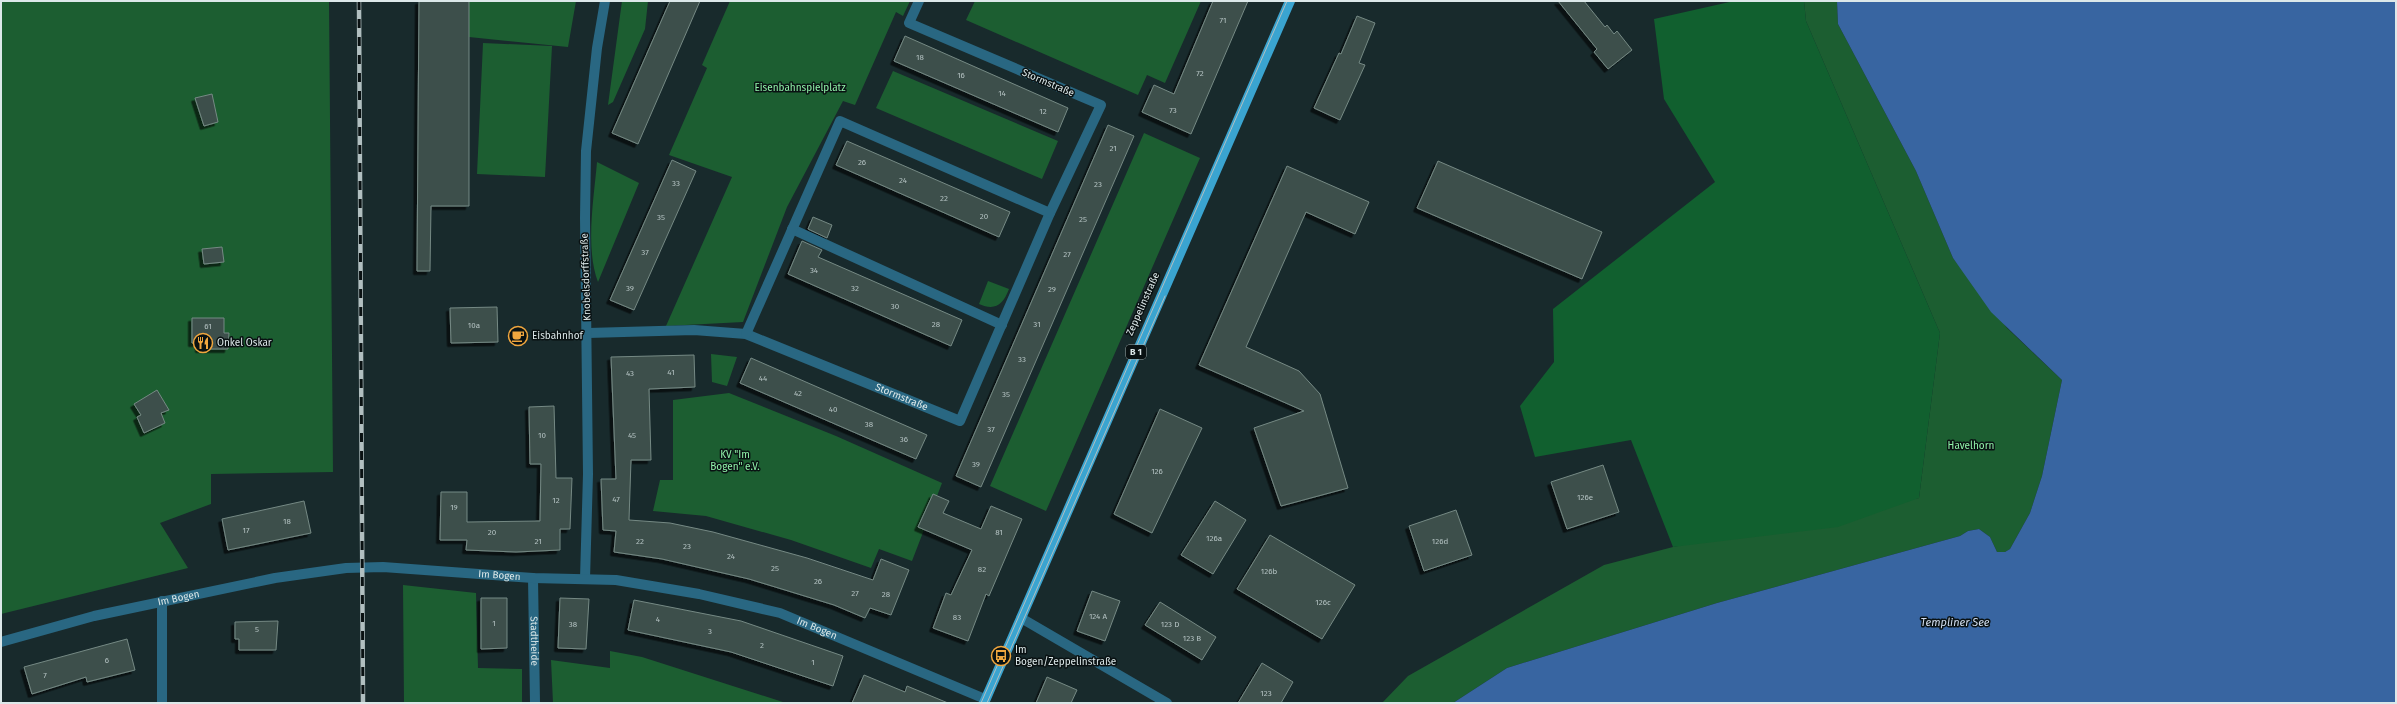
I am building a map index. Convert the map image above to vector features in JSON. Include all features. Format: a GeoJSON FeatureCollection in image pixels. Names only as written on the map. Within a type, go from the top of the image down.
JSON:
{"type":"FeatureCollection","features":[{"type":"Feature","properties":{"kind":"main road","name":"Zeppelinstraße"},"geometry":{"type":"LineString","coordinates":[[984,701],[1290,1]]}},
{"type":"Feature","properties":{"kind":"street","name":"Knobelsdorffstraße"},"geometry":{"type":"LineString","coordinates":[[585,579],[588,474],[588,334],[585,218],[586,151],[596,56],[606,1]]}},
{"type":"Feature","properties":{"kind":"street","name":"Stormstraße"},"geometry":{"type":"LineString","coordinates":[[588,334],[694,330],[746,334],[960,421],[1050,213],[1101,105],[909,22],[919,1]]}},
{"type":"Feature","properties":{"kind":"street"},"geometry":{"type":"LineString","coordinates":[[746,334],[840,121],[1050,213]]}},
{"type":"Feature","properties":{"kind":"street"},"geometry":{"type":"LineString","coordinates":[[792,229],[1002,325]]}},
{"type":"Feature","properties":{"kind":"street","name":"Im Bogen"},"geometry":{"type":"LineString","coordinates":[[1,642],[94,616],[162,601],[274,578],[346,568],[392,568],[533,578],[616,580],[699,594],[780,613],[984,701]]}},
{"type":"Feature","properties":{"kind":"street","name":"Stadtheide"},"geometry":{"type":"LineString","coordinates":[[533,578],[535,703]]}},
{"type":"Feature","properties":{"kind":"street"},"geometry":{"type":"LineString","coordinates":[[162,601],[162,703]]}},
{"type":"Feature","properties":{"kind":"street"},"geometry":{"type":"LineString","coordinates":[[1021,618],[1167,703]]}},
{"type":"Feature","properties":{"kind":"green space"},"geometry":{"type":"Polygon","coordinates":[[[1,1],[329,1],[333,472],[211,474],[211,504],[160,523],[188,568],[1,614],[1,1]]]}},
{"type":"Feature","properties":{"kind":"green space"},"geometry":{"type":"Polygon","coordinates":[[[469,1],[576,1],[568,47],[469,37],[469,1]]]}},
{"type":"Feature","properties":{"kind":"green space"},"geometry":{"type":"Polygon","coordinates":[[[622,1],[648,1],[645,29],[613,102],[608,105],[622,1]]]}},
{"type":"Feature","properties":{"kind":"green space","name":"Eisenbahnspielplatz"},"geometry":{"type":"Polygon","coordinates":[[[730,1],[910,1],[903,16],[896,12],[855,105],[843,101],[787,207],[743,322],[666,326],[732,177],[669,155],[707,68],[702,65],[730,1]]]}},
{"type":"Feature","properties":{"kind":"green space"},"geometry":{"type":"Polygon","coordinates":[[[975,1],[1201,1],[1165,83],[1147,75],[1138,95],[966,20],[975,1]]]}},
{"type":"Feature","properties":{"kind":"green space"},"geometry":{"type":"Polygon","coordinates":[[[1734,1],[1804,1],[1806,21],[1940,333],[1919,498],[1838,527],[1673,547],[1631,440],[1535,457],[1520,406],[1554,362],[1553,309],[1715,182],[1664,99],[1654,19],[1734,1]]]}},
{"type":"Feature","properties":{"kind":"green space","name":"Havelhorn"},"geometry":{"type":"Polygon","coordinates":[[[1804,1],[1837,1],[1838,24],[1916,171],[1953,258],[2007,328],[2062,380],[2042,476],[2030,513],[2010,549],[2005,552],[1997,552],[1990,537],[1979,529],[1968,531],[1960,536],[1717,603],[1507,668],[1453,703],[1382,703],[1408,676],[1604,565],[1673,547],[1919,498],[1940,333],[1806,21],[1804,1]]]}},
{"type":"Feature","properties":{"kind":"green space"},"geometry":{"type":"Polygon","coordinates":[[[483,43],[552,46],[545,177],[477,174],[483,43]]]}},
{"type":"Feature","properties":{"kind":"green space"},"geometry":{"type":"Polygon","coordinates":[[[893,71],[1058,141],[1042,179],[876,108],[893,71]]]}},
{"type":"Feature","properties":{"kind":"green space"},"geometry":{"type":"Polygon","coordinates":[[[1144,133],[1200,158],[1046,511],[990,486],[1144,133]]]}},
{"type":"Feature","properties":{"kind":"green space"},"geometry":{"type":"Polygon","coordinates":[[[597,162],[639,183],[598,282],[594,269],[591,239],[597,162]]]}},
{"type":"Feature","properties":{"kind":"green space"},"geometry":{"type":"Polygon","coordinates":[[[988,281],[1009,289],[1007,295],[1001,303],[994,307],[979,304],[988,281]]]}},
{"type":"Feature","properties":{"kind":"green space"},"geometry":{"type":"Polygon","coordinates":[[[711,354],[737,357],[727,386],[712,382],[711,354]]]}},
{"type":"Feature","properties":{"kind":"green space","name":"KV \"Im Bogen\" e.V."},"geometry":{"type":"Polygon","coordinates":[[[729,393],[836,436],[942,483],[912,561],[879,549],[871,568],[791,540],[706,516],[653,511],[660,480],[673,480],[673,400],[729,393]]]}},
{"type":"Feature","properties":{"kind":"green space"},"geometry":{"type":"Polygon","coordinates":[[[403,585],[476,593],[478,668],[522,669],[522,703],[404,703],[403,585]]]}},
{"type":"Feature","properties":{"kind":"green space"},"geometry":{"type":"Polygon","coordinates":[[[610,651],[642,657],[786,703],[553,703],[551,660],[610,668],[610,651]]]}},
{"type":"Feature","properties":{"kind":"water","name":"Templiner See"},"geometry":{"type":"Polygon","coordinates":[[[1837,1],[2396,1],[2396,703],[1453,703],[1507,668],[1717,603],[1960,536],[1968,531],[1979,529],[1990,537],[1997,552],[2005,552],[2010,549],[2030,513],[2042,476],[2062,380],[1991,312],[1953,258],[1916,171],[1838,24],[1837,1]]]}},
{"type":"Feature","properties":{"kind":"building"},"geometry":{"type":"Polygon","coordinates":[[[419,1],[469,1],[469,206],[431,206],[430,271],[417,271],[419,1]]]}},
{"type":"Feature","properties":{"kind":"building"},"geometry":{"type":"Polygon","coordinates":[[[670,1],[700,1],[638,144],[612,133],[670,1]]]}},
{"type":"Feature","properties":{"kind":"building"},"geometry":{"type":"Polygon","coordinates":[[[1213,1],[1248,1],[1191,134],[1142,112],[1154,85],[1174,94],[1213,1]]]}},
{"type":"Feature","properties":{"kind":"building"},"geometry":{"type":"Polygon","coordinates":[[[1558,1],[1584,1],[1605,27],[1607,25],[1614,34],[1617,31],[1632,50],[1608,69],[1594,52],[1597,49],[1558,1]]]}},
{"type":"Feature","properties":{"kind":"building"},"geometry":{"type":"Polygon","coordinates":[[[1357,16],[1375,23],[1359,63],[1365,65],[1340,120],[1314,108],[1339,53],[1341,54],[1357,16]]]}},
{"type":"Feature","properties":{"kind":"building"},"geometry":{"type":"Polygon","coordinates":[[[905,36],[1068,108],[1058,132],[894,61],[905,36]]]}},
{"type":"Feature","properties":{"kind":"building"},"geometry":{"type":"Polygon","coordinates":[[[212,94],[218,122],[204,126],[195,98],[212,94]]]}},
{"type":"Feature","properties":{"kind":"building"},"geometry":{"type":"Polygon","coordinates":[[[1108,125],[1134,136],[981,487],[956,476],[1108,125]]]}},
{"type":"Feature","properties":{"kind":"building"},"geometry":{"type":"Polygon","coordinates":[[[847,141],[1010,212],[999,237],[836,165],[847,141]]]}},
{"type":"Feature","properties":{"kind":"building"},"geometry":{"type":"Polygon","coordinates":[[[672,160],[696,171],[634,310],[610,300],[672,160]]]}},
{"type":"Feature","properties":{"kind":"building"},"geometry":{"type":"Polygon","coordinates":[[[1438,161],[1602,232],[1582,279],[1417,208],[1438,161]]]}},
{"type":"Feature","properties":{"kind":"building"},"geometry":{"type":"Polygon","coordinates":[[[1287,166],[1369,202],[1355,234],[1306,212],[1246,347],[1299,371],[1320,394],[1348,488],[1281,506],[1254,428],[1304,411],[1199,365],[1287,166]]]}},
{"type":"Feature","properties":{"kind":"building"},"geometry":{"type":"Polygon","coordinates":[[[813,217],[832,225],[827,238],[808,229],[813,217]]]}},
{"type":"Feature","properties":{"kind":"building"},"geometry":{"type":"Polygon","coordinates":[[[802,241],[822,250],[818,257],[962,320],[951,346],[788,274],[802,241]]]}},
{"type":"Feature","properties":{"kind":"building"},"geometry":{"type":"Polygon","coordinates":[[[222,247],[224,262],[204,264],[202,249],[222,247]]]}},
{"type":"Feature","properties":{"kind":"building"},"geometry":{"type":"Polygon","coordinates":[[[497,307],[498,342],[451,343],[450,308],[497,307]]]}},
{"type":"Feature","properties":{"kind":"building"},"geometry":{"type":"Polygon","coordinates":[[[192,318],[224,318],[224,333],[229,333],[228,349],[199,349],[199,343],[192,343],[192,318]]]}},
{"type":"Feature","properties":{"kind":"building"},"geometry":{"type":"Polygon","coordinates":[[[694,355],[695,387],[649,389],[651,460],[631,460],[629,520],[670,523],[713,532],[807,558],[873,580],[881,559],[909,570],[891,615],[870,608],[865,618],[834,605],[749,579],[662,559],[614,552],[616,531],[603,530],[601,479],[616,479],[611,357],[694,355]]]}},
{"type":"Feature","properties":{"kind":"building"},"geometry":{"type":"Polygon","coordinates":[[[751,358],[927,435],[916,459],[740,383],[751,358]]]}},
{"type":"Feature","properties":{"kind":"building"},"geometry":{"type":"Polygon","coordinates":[[[157,390],[169,410],[161,413],[165,423],[144,433],[137,417],[141,415],[134,404],[157,390]]]}},
{"type":"Feature","properties":{"kind":"building"},"geometry":{"type":"Polygon","coordinates":[[[554,406],[556,478],[572,478],[570,529],[560,529],[560,550],[516,552],[466,550],[467,540],[440,540],[441,492],[467,492],[467,522],[540,521],[541,464],[530,464],[529,407],[554,406]]]}},
{"type":"Feature","properties":{"kind":"building"},"geometry":{"type":"Polygon","coordinates":[[[1160,409],[1202,428],[1152,533],[1114,514],[1160,409]]]}},
{"type":"Feature","properties":{"kind":"building"},"geometry":{"type":"Polygon","coordinates":[[[1603,465],[1619,512],[1567,529],[1551,482],[1603,465]]]}},
{"type":"Feature","properties":{"kind":"building"},"geometry":{"type":"Polygon","coordinates":[[[933,494],[949,501],[943,513],[981,529],[991,506],[1022,519],[989,596],[986,594],[968,641],[933,628],[946,593],[951,595],[972,550],[918,527],[933,494]]]}},
{"type":"Feature","properties":{"kind":"building"},"geometry":{"type":"Polygon","coordinates":[[[304,501],[311,533],[228,550],[222,519],[304,501]]]}},
{"type":"Feature","properties":{"kind":"building"},"geometry":{"type":"Polygon","coordinates":[[[1215,501],[1246,520],[1213,574],[1181,555],[1215,501]]]}},
{"type":"Feature","properties":{"kind":"building"},"geometry":{"type":"Polygon","coordinates":[[[1456,510],[1472,555],[1424,571],[1409,526],[1456,510]]]}},
{"type":"Feature","properties":{"kind":"building"},"geometry":{"type":"Polygon","coordinates":[[[1270,535],[1355,585],[1322,639],[1237,589],[1270,535]]]}},
{"type":"Feature","properties":{"kind":"building"},"geometry":{"type":"Polygon","coordinates":[[[1092,591],[1120,601],[1105,641],[1077,631],[1092,591]]]}},
{"type":"Feature","properties":{"kind":"building"},"geometry":{"type":"Polygon","coordinates":[[[481,598],[507,598],[507,648],[481,649],[481,598]]]}},
{"type":"Feature","properties":{"kind":"building"},"geometry":{"type":"Polygon","coordinates":[[[560,598],[589,599],[586,649],[558,648],[560,598]]]}},
{"type":"Feature","properties":{"kind":"building"},"geometry":{"type":"Polygon","coordinates":[[[634,600],[741,621],[843,656],[833,686],[731,652],[628,630],[634,600]]]}},
{"type":"Feature","properties":{"kind":"building"},"geometry":{"type":"Polygon","coordinates":[[[1160,602],[1216,637],[1202,660],[1145,625],[1160,602]]]}},
{"type":"Feature","properties":{"kind":"building"},"geometry":{"type":"Polygon","coordinates":[[[278,621],[276,650],[239,650],[239,639],[235,639],[235,622],[278,621]]]}},
{"type":"Feature","properties":{"kind":"building"},"geometry":{"type":"Polygon","coordinates":[[[127,639],[135,670],[87,682],[86,677],[32,694],[24,667],[127,639]]]}},
{"type":"Feature","properties":{"kind":"building"},"geometry":{"type":"Polygon","coordinates":[[[1262,663],[1293,682],[1281,703],[1238,703],[1262,663]]]}},
{"type":"Feature","properties":{"kind":"building"},"geometry":{"type":"Polygon","coordinates":[[[864,675],[905,692],[907,686],[948,703],[852,703],[864,675]]]}},
{"type":"Feature","properties":{"kind":"building"},"geometry":{"type":"Polygon","coordinates":[[[1047,677],[1077,690],[1071,703],[1036,703],[1047,677]]]}},
{"type":"Feature","properties":{"kind":"tram line"},"geometry":{"type":"LineString","coordinates":[[981,703],[1287,1]]}},
{"type":"Feature","properties":{"kind":"tram line"},"geometry":{"type":"LineString","coordinates":[[987,703],[1165,296]]}},
{"type":"Feature","properties":{"kind":"railway"},"geometry":{"type":"LineString","coordinates":[[359,1],[363,703]]}},
{"type":"Feature","properties":{"kind":"place","name":"Eisbahnhof"},"geometry":{"type":"Point","coordinates":[518,336]}},
{"type":"Feature","properties":{"kind":"place","name":"Onkel Oskar"},"geometry":{"type":"Point","coordinates":[203,343]}},
{"type":"Feature","properties":{"kind":"place","name":"Im Bogen/Zeppelinstraße"},"geometry":{"type":"Point","coordinates":[1001,656]}}]}
